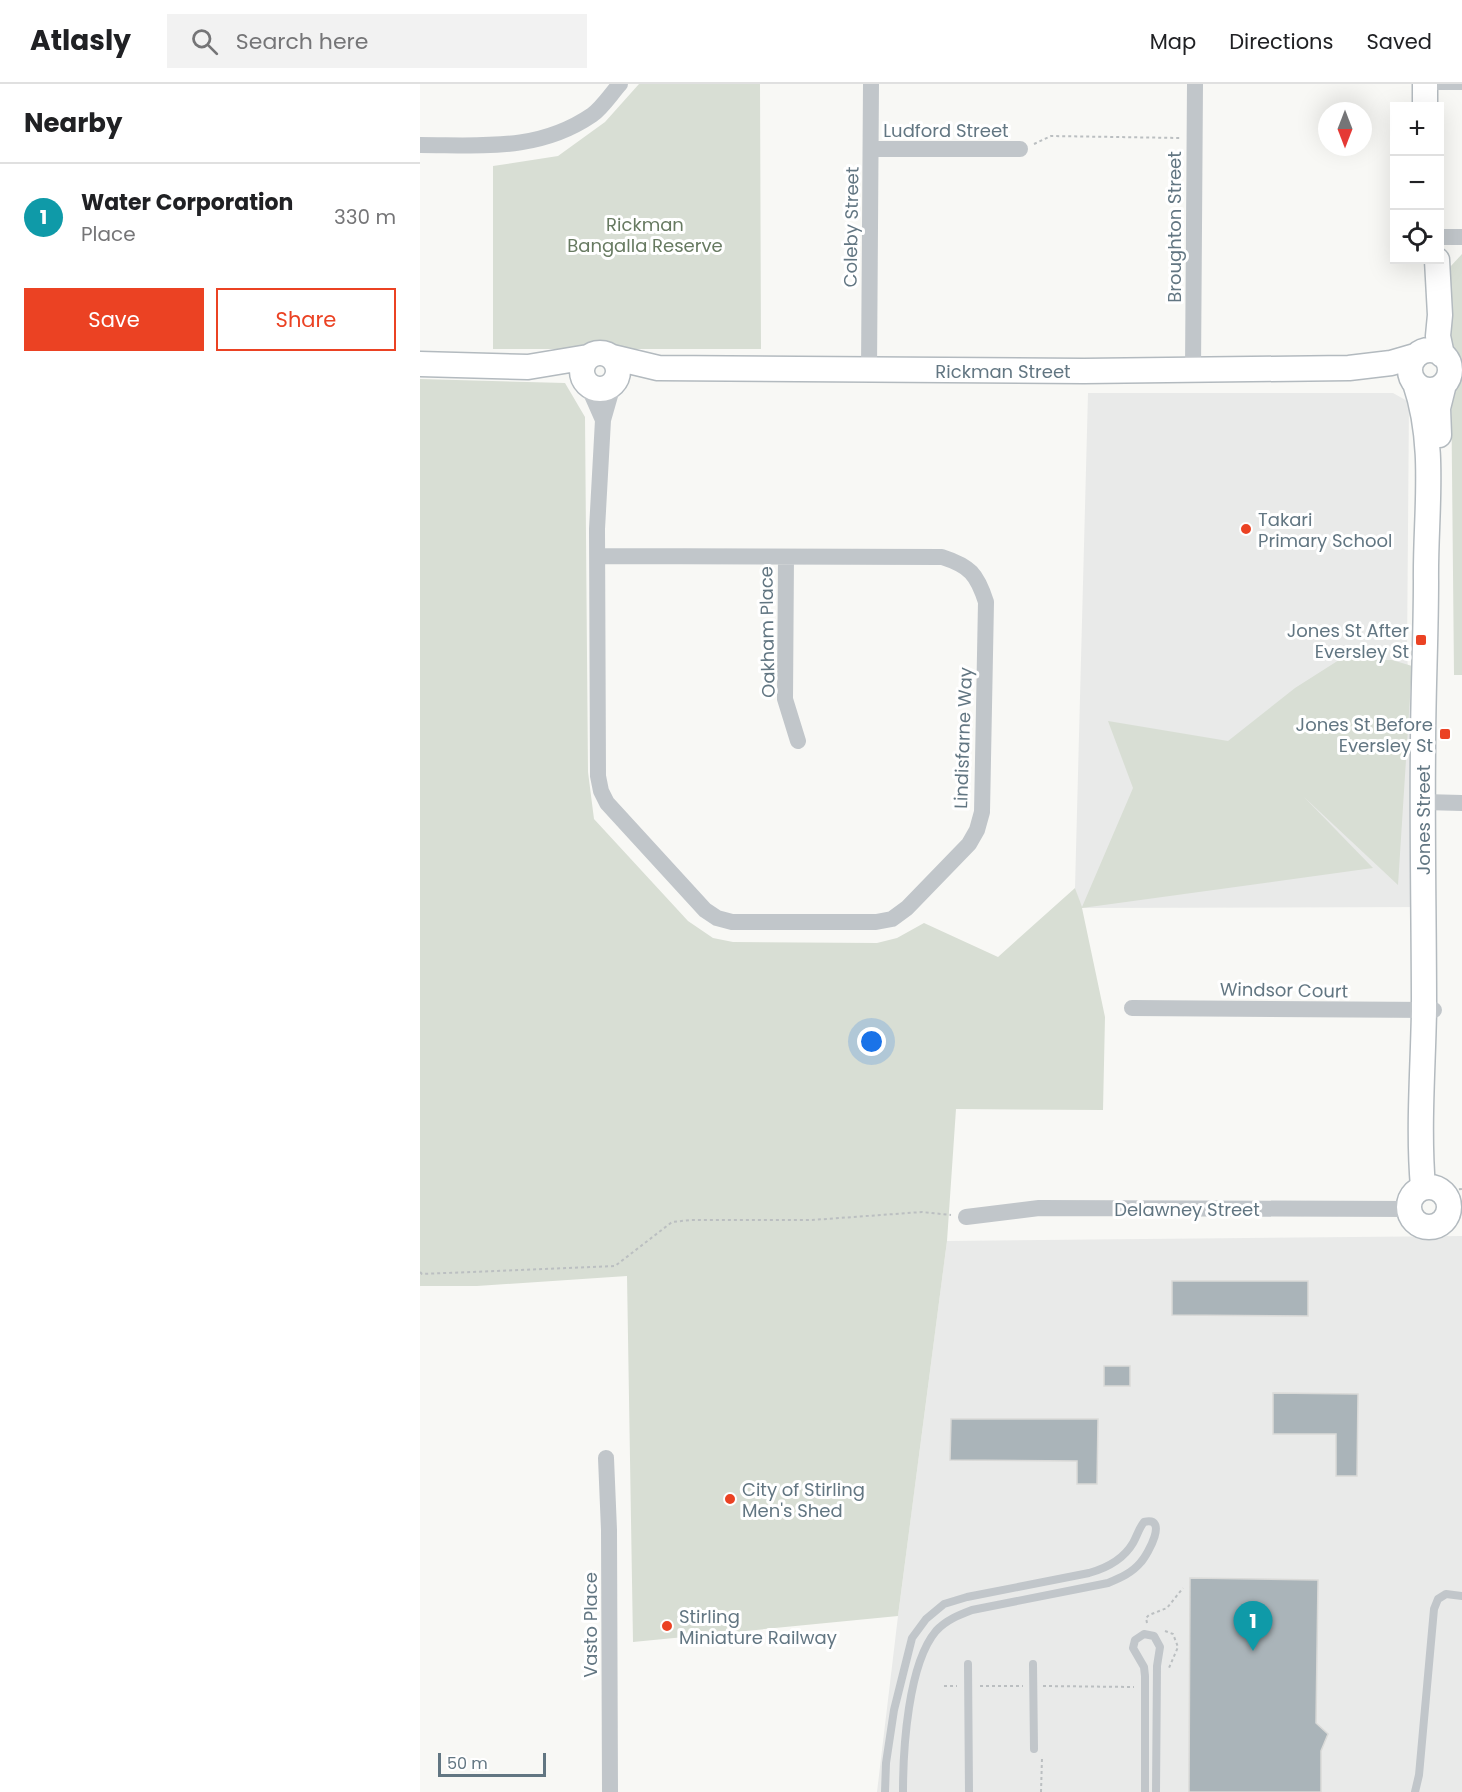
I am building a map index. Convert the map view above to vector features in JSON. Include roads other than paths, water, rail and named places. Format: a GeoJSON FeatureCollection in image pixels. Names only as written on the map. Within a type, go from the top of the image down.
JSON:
{"type":"FeatureCollection","features":[{"type":"Feature","properties":{"kind":"street"},"geometry":{"type":"LineString","coordinates":[[420,145],[515,144],[556,135],[593,114],[620,84]]}},
{"type":"Feature","properties":{"kind":"street","name":"Coleby Street"},"geometry":{"type":"LineString","coordinates":[[869,370],[871,84]]}},
{"type":"Feature","properties":{"kind":"street","name":"Broughton Street"},"geometry":{"type":"LineString","coordinates":[[1193,370],[1195,84]]}},
{"type":"Feature","properties":{"kind":"street","name":"Ludford Street"},"geometry":{"type":"LineString","coordinates":[[871,149],[1020,149]]}},
{"type":"Feature","properties":{"kind":"street"},"geometry":{"type":"LineString","coordinates":[[1444,237],[1462,237]]}},
{"type":"Feature","properties":{"kind":"street","name":"Jones Street"},"geometry":{"type":"LineString","coordinates":[[1409,1209],[1414,1220],[1426,1227],[1451,1220],[1445,1192],[1422,1120],[1429,1010],[1426,546],[1429,465],[1421,365],[1427,298],[1425,264]]}},
{"type":"Feature","properties":{"kind":"street","name":"Jones Street"},"geometry":{"type":"LineString","coordinates":[[1421,365],[1438,343],[1440,315],[1437,264]]}},
{"type":"Feature","properties":{"kind":"street"},"geometry":{"type":"LineString","coordinates":[[420,364],[528,367],[600,353],[614,374],[601,390],[586,383],[528,367]]}},
{"type":"Feature","properties":{"kind":"street"},"geometry":{"type":"LineString","coordinates":[[586,383],[582,368],[588,357]]}},
{"type":"Feature","properties":{"kind":"street","name":"Rickman Street"},"geometry":{"type":"LineString","coordinates":[[614,374],[658,368],[1084,371],[1349,368],[1391,363],[1421,365]]}},
{"type":"Feature","properties":{"kind":"street","name":"Jones Street"},"geometry":{"type":"LineString","coordinates":[[1421,365],[1449,368],[1438,408],[1441,484],[1429,803]]}},
{"type":"Feature","properties":{"kind":"street","name":"Lindisfarne Way"},"geometry":{"type":"LineString","coordinates":[[599,556],[942,557],[961,563],[979,579],[986,602],[982,812],[977,830],[969,844],[907,908],[892,919],[876,922],[732,922],[717,918],[705,910],[607,803],[601,791],[598,776],[599,556],[597,529],[603,420],[614,374]]}},
{"type":"Feature","properties":{"kind":"street","name":"Lindisfarne Way"},"geometry":{"type":"LineString","coordinates":[[586,383],[603,420]]}},
{"type":"Feature","properties":{"kind":"street","name":"Oakham Place"},"geometry":{"type":"LineString","coordinates":[[786,557],[785,699],[798,741]]}},
{"type":"Feature","properties":{"kind":"street"},"geometry":{"type":"LineString","coordinates":[[1429,803],[1462,803]]}},
{"type":"Feature","properties":{"kind":"street","name":"Windsor Court"},"geometry":{"type":"LineString","coordinates":[[1132,1008],[1429,1010]]}},
{"type":"Feature","properties":{"kind":"street"},"geometry":{"type":"LineString","coordinates":[[1409,1209],[1411,1198],[1418,1190],[1445,1192]]}},
{"type":"Feature","properties":{"kind":"street","name":"Delawney Street"},"geometry":{"type":"LineString","coordinates":[[966,1217],[1039,1208],[1409,1209]]}},
{"type":"Feature","properties":{"kind":"street","name":"Vasto Place"},"geometry":{"type":"LineString","coordinates":[[606,1458],[609,1530],[610,1792]]}},
{"type":"Feature","properties":{"kind":"lane"},"geometry":{"type":"LineString","coordinates":[[1434,90],[1462,86]]}},
{"type":"Feature","properties":{"kind":"lane"},"geometry":{"type":"LineString","coordinates":[[885,1792],[885,1763],[894,1710],[912,1638],[926,1618],[945,1604],[967,1597],[1106,1568],[1121,1558],[1132,1545],[1144,1521],[1155,1523],[1157,1529],[1151,1547],[1140,1563],[1125,1575],[1108,1583],[972,1610],[953,1617],[937,1629],[926,1646],[907,1712],[903,1792]]}},
{"type":"Feature","properties":{"kind":"lane"},"geometry":{"type":"LineString","coordinates":[[1415,1792],[1419,1775],[1434,1610],[1438,1599],[1446,1594],[1462,1596]]}},
{"type":"Feature","properties":{"kind":"lane"},"geometry":{"type":"LineString","coordinates":[[1145,1792],[1144,1667],[1133,1648],[1135,1640],[1144,1634],[1154,1636],[1160,1643],[1156,1684],[1156,1792]]}},
{"type":"Feature","properties":{"kind":"lane"},"geometry":{"type":"LineString","coordinates":[[968,1664],[969,1792]]}},
{"type":"Feature","properties":{"kind":"lane"},"geometry":{"type":"LineString","coordinates":[[1033,1664],[1034,1749]]}},
{"type":"Feature","properties":{"kind":"place","name":"Takari Primary School"},"geometry":{"type":"Point","coordinates":[1246,529]}},
{"type":"Feature","properties":{"kind":"place","name":"Jones St After Eversley St"},"geometry":{"type":"Point","coordinates":[1421,640]}},
{"type":"Feature","properties":{"kind":"place","name":"Jones St Before Eversley St"},"geometry":{"type":"Point","coordinates":[1445,734]}},
{"type":"Feature","properties":{"kind":"place","name":"City of Stirling Men's Shed"},"geometry":{"type":"Point","coordinates":[730,1499]}},
{"type":"Feature","properties":{"kind":"place","name":"Stirling Miniature Railway"},"geometry":{"type":"Point","coordinates":[667,1626]}},
{"type":"Feature","properties":{"kind":"place","name":"Water Corporation"},"geometry":{"type":"Point","coordinates":[1253,1651]}},
{"type":"Feature","properties":{"kind":"park label","name":"Rickman Bangalla Reserve"},"geometry":{"type":"Point","coordinates":[645,234]}}]}
